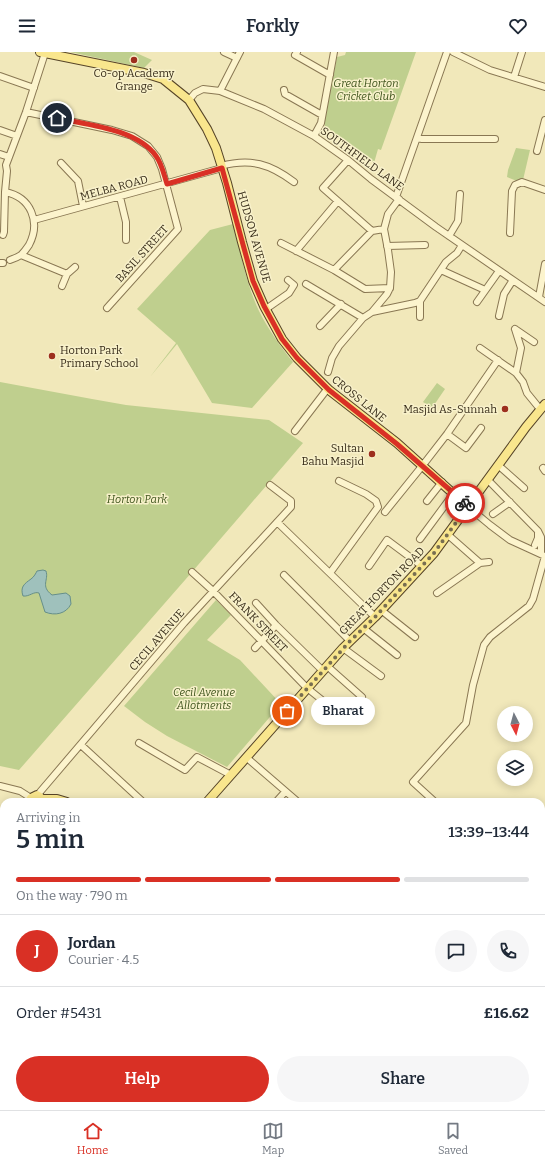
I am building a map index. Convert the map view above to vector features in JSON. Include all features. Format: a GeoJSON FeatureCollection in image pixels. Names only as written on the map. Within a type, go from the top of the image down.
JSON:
{"type":"FeatureCollection","features":[{"type":"Feature","properties":{"kind":"main road"},"geometry":{"type":"LineString","coordinates":[[42,53],[144,73],[163,79],[190,100]]}},
{"type":"Feature","properties":{"kind":"main road","name":"HUDSON AVENUE"},"geometry":{"type":"LineString","coordinates":[[190,100],[216,148],[253,281],[282,339],[310,372]]}},
{"type":"Feature","properties":{"kind":"main road","name":"CROSS LANE"},"geometry":{"type":"LineString","coordinates":[[310,372],[423,465],[468,506]]}},
{"type":"Feature","properties":{"kind":"main road","name":"GREAT HORTON ROAD"},"geometry":{"type":"LineString","coordinates":[[211,798],[343,648],[375,617],[422,566],[542,407]]}},
{"type":"Feature","properties":{"kind":"street"},"geometry":{"type":"LineString","coordinates":[[220,91],[238,55],[224,52]]}},
{"type":"Feature","properties":{"kind":"street"},"geometry":{"type":"LineString","coordinates":[[297,52],[295,55],[330,75]]}},
{"type":"Feature","properties":{"kind":"street"},"geometry":{"type":"LineString","coordinates":[[314,136],[321,123],[334,52]]}},
{"type":"Feature","properties":{"kind":"street"},"geometry":{"type":"LineString","coordinates":[[393,308],[388,291],[391,272],[384,229],[388,214],[397,198],[447,52]]}},
{"type":"Feature","properties":{"kind":"street"},"geometry":{"type":"LineString","coordinates":[[453,52],[490,70],[545,87]]}},
{"type":"Feature","properties":{"kind":"street"},"geometry":{"type":"LineString","coordinates":[[514,77],[522,52]]}},
{"type":"Feature","properties":{"kind":"street"},"geometry":{"type":"LineString","coordinates":[[3,235],[5,192],[8,171],[6,165],[34,88],[42,53]]}},
{"type":"Feature","properties":{"kind":"street"},"geometry":{"type":"LineString","coordinates":[[0,76],[34,88]]}},
{"type":"Feature","properties":{"kind":"street"},"geometry":{"type":"LineString","coordinates":[[6,86],[8,79]]}},
{"type":"Feature","properties":{"kind":"street","name":"SOUTHFIELD LANE"},"geometry":{"type":"LineString","coordinates":[[190,100],[195,94],[203,89],[220,91],[264,109],[314,136],[449,236],[545,302]]}},
{"type":"Feature","properties":{"kind":"street"},"geometry":{"type":"LineString","coordinates":[[284,90],[285,94],[322,115]]}},
{"type":"Feature","properties":{"kind":"street"},"geometry":{"type":"LineString","coordinates":[[26,112],[112,130],[132,136],[148,146],[157,157],[167,184]]}},
{"type":"Feature","properties":{"kind":"street"},"geometry":{"type":"LineString","coordinates":[[537,151],[545,120]]}},
{"type":"Feature","properties":{"kind":"street"},"geometry":{"type":"LineString","coordinates":[[0,130],[17,136]]}},
{"type":"Feature","properties":{"kind":"street"},"geometry":{"type":"LineString","coordinates":[[417,138],[495,139]]}},
{"type":"Feature","properties":{"kind":"street"},"geometry":{"type":"LineString","coordinates":[[0,154],[9,157]]}},
{"type":"Feature","properties":{"kind":"street"},"geometry":{"type":"LineString","coordinates":[[348,160],[323,188],[372,231]]}},
{"type":"Feature","properties":{"kind":"street","name":"MELBA ROAD"},"geometry":{"type":"LineString","coordinates":[[34,220],[244,162],[257,163],[271,167],[294,182]]}},
{"type":"Feature","properties":{"kind":"street"},"geometry":{"type":"LineString","coordinates":[[61,163],[78,181],[83,206]]}},
{"type":"Feature","properties":{"kind":"street"},"geometry":{"type":"LineString","coordinates":[[510,233],[512,191],[515,185],[522,182],[545,190]]}},
{"type":"Feature","properties":{"kind":"street","name":"BASIL STREET"},"geometry":{"type":"LineString","coordinates":[[107,308],[178,229],[167,184]]}},
{"type":"Feature","properties":{"kind":"street"},"geometry":{"type":"LineString","coordinates":[[5,192],[18,196],[25,202],[32,212],[34,220],[34,232],[32,239],[21,255],[10,260]]}},
{"type":"Feature","properties":{"kind":"street"},"geometry":{"type":"LineString","coordinates":[[449,236],[458,221],[460,194]]}},
{"type":"Feature","properties":{"kind":"street"},"geometry":{"type":"LineString","coordinates":[[120,196],[126,222],[126,240]]}},
{"type":"Feature","properties":{"kind":"street"},"geometry":{"type":"LineString","coordinates":[[296,251],[338,201]]}},
{"type":"Feature","properties":{"kind":"street"},"geometry":{"type":"LineString","coordinates":[[334,270],[372,231],[384,229]]}},
{"type":"Feature","properties":{"kind":"street"},"geometry":{"type":"LineString","coordinates":[[280,243],[334,270],[365,289],[388,291]]}},
{"type":"Feature","properties":{"kind":"street"},"geometry":{"type":"LineString","coordinates":[[387,246],[425,245]]}},
{"type":"Feature","properties":{"kind":"street"},"geometry":{"type":"LineString","coordinates":[[372,312],[415,304],[420,301],[441,270],[462,245]]}},
{"type":"Feature","properties":{"kind":"street"},"geometry":{"type":"LineString","coordinates":[[21,255],[67,274]]}},
{"type":"Feature","properties":{"kind":"street"},"geometry":{"type":"LineString","coordinates":[[539,297],[545,264]]}},
{"type":"Feature","properties":{"kind":"street"},"geometry":{"type":"LineString","coordinates":[[62,286],[67,274],[75,267]]}},
{"type":"Feature","properties":{"kind":"street"},"geometry":{"type":"LineString","coordinates":[[441,270],[485,290]]}},
{"type":"Feature","properties":{"kind":"street"},"geometry":{"type":"LineString","coordinates":[[477,302],[499,271]]}},
{"type":"Feature","properties":{"kind":"street"},"geometry":{"type":"LineString","coordinates":[[266,309],[289,293],[294,285],[288,280]]}},
{"type":"Feature","properties":{"kind":"street"},"geometry":{"type":"LineString","coordinates":[[499,316],[504,294],[514,280]]}},
{"type":"Feature","properties":{"kind":"street"},"geometry":{"type":"LineString","coordinates":[[306,284],[364,318]]}},
{"type":"Feature","properties":{"kind":"street","name":"CROSS LANE"},"geometry":{"type":"LineString","coordinates":[[328,372],[332,358],[339,346],[364,318],[372,312],[388,291]]}},
{"type":"Feature","properties":{"kind":"street"},"geometry":{"type":"LineString","coordinates":[[420,301],[420,317]]}},
{"type":"Feature","properties":{"kind":"street"},"geometry":{"type":"LineString","coordinates":[[320,326],[341,304]]}},
{"type":"Feature","properties":{"kind":"street"},"geometry":{"type":"LineString","coordinates":[[516,372],[521,348],[515,329],[534,342]]}},
{"type":"Feature","properties":{"kind":"street"},"geometry":{"type":"LineString","coordinates":[[480,348],[516,372],[523,382],[527,393],[542,407]]}},
{"type":"Feature","properties":{"kind":"street"},"geometry":{"type":"LineString","coordinates":[[385,512],[447,434],[498,360]]}},
{"type":"Feature","properties":{"kind":"street"},"geometry":{"type":"LineString","coordinates":[[295,431],[328,388]]}},
{"type":"Feature","properties":{"kind":"street"},"geometry":{"type":"LineString","coordinates":[[447,434],[466,448],[481,428]]}},
{"type":"Feature","properties":{"kind":"street"},"geometry":{"type":"LineString","coordinates":[[498,465],[524,488]]}},
{"type":"Feature","properties":{"kind":"street"},"geometry":{"type":"LineString","coordinates":[[431,798],[413,782],[466,723],[473,685],[484,645],[490,637],[529,606],[533,599],[543,555],[541,537],[538,531],[488,480]]}},
{"type":"Feature","properties":{"kind":"street"},"geometry":{"type":"LineString","coordinates":[[330,573],[376,512],[378,507],[376,501],[366,494],[339,481]]}},
{"type":"Feature","properties":{"kind":"street"},"geometry":{"type":"LineString","coordinates":[[427,501],[442,482]]}},
{"type":"Feature","properties":{"kind":"street","name":"CECIL AVENUE"},"geometry":{"type":"LineString","coordinates":[[37,798],[184,623],[292,505],[291,501],[270,485]]}},
{"type":"Feature","properties":{"kind":"street"},"geometry":{"type":"LineString","coordinates":[[420,539],[454,493]]}},
{"type":"Feature","properties":{"kind":"street"},"geometry":{"type":"LineString","coordinates":[[493,514],[510,502]]}},
{"type":"Feature","properties":{"kind":"street"},"geometry":{"type":"LineString","coordinates":[[468,506],[510,540],[543,555]]}},
{"type":"Feature","properties":{"kind":"street"},"geometry":{"type":"LineString","coordinates":[[277,522],[375,617]]}},
{"type":"Feature","properties":{"kind":"street"},"geometry":{"type":"LineString","coordinates":[[535,545],[538,538],[538,531]]}},
{"type":"Feature","properties":{"kind":"street"},"geometry":{"type":"LineString","coordinates":[[447,534],[480,563]]}},
{"type":"Feature","properties":{"kind":"street"},"geometry":{"type":"LineString","coordinates":[[369,566],[387,540],[422,566]]}},
{"type":"Feature","properties":{"kind":"street"},"geometry":{"type":"LineString","coordinates":[[437,593],[480,563],[489,562]]}},
{"type":"Feature","properties":{"kind":"street","name":"FRANK STREET"},"geometry":{"type":"LineString","coordinates":[[192,572],[214,591],[307,688],[347,720]]}},
{"type":"Feature","properties":{"kind":"street"},"geometry":{"type":"LineString","coordinates":[[284,575],[350,641]]}},
{"type":"Feature","properties":{"kind":"street"},"geometry":{"type":"LineString","coordinates":[[256,603],[276,625],[325,668],[362,697]]}},
{"type":"Feature","properties":{"kind":"street"},"geometry":{"type":"LineString","coordinates":[[381,610],[415,637]]}},
{"type":"Feature","properties":{"kind":"street"},"geometry":{"type":"LineString","coordinates":[[255,648],[276,625]]}},
{"type":"Feature","properties":{"kind":"street"},"geometry":{"type":"LineString","coordinates":[[363,628],[397,655]]}},
{"type":"Feature","properties":{"kind":"street"},"geometry":{"type":"LineString","coordinates":[[343,648],[381,676]]}},
{"type":"Feature","properties":{"kind":"street"},"geometry":{"type":"LineString","coordinates":[[139,743],[185,770],[197,757],[231,775]]}},
{"type":"Feature","properties":{"kind":"street"},"geometry":{"type":"LineString","coordinates":[[81,745],[139,798]]}},
{"type":"Feature","properties":{"kind":"street"},"geometry":{"type":"LineString","coordinates":[[247,758],[293,798]]}},
{"type":"Feature","properties":{"kind":"street"},"geometry":{"type":"LineString","coordinates":[[0,786],[20,791],[37,798]]}},
{"type":"Feature","properties":{"kind":"street"},"geometry":{"type":"LineString","coordinates":[[280,798],[285,792]]}},
{"type":"Feature","properties":{"kind":"green space","name":"Co-op Academy Grange"},"geometry":{"type":"Polygon","coordinates":[[[70,52],[134,52],[152,60],[144,68],[70,52]]]}},
{"type":"Feature","properties":{"kind":"green space","name":"Great Horton Cricket Club"},"geometry":{"type":"Polygon","coordinates":[[[346,52],[416,52],[381,150],[378,149],[374,163],[325,126],[324,123],[337,57],[345,55],[346,52]]]}},
{"type":"Feature","properties":{"kind":"green space"},"geometry":{"type":"Polygon","coordinates":[[[516,148],[530,150],[523,180],[517,181],[507,177],[516,148]]]}},
{"type":"Feature","properties":{"kind":"green space"},"geometry":{"type":"Polygon","coordinates":[[[233,224],[254,301],[270,331],[293,362],[252,408],[212,403],[177,344],[150,377],[176,343],[137,309],[210,230],[233,224]]]}},
{"type":"Feature","properties":{"kind":"green space","name":"Horton Park"},"geometry":{"type":"Polygon","coordinates":[[[0,382],[126,405],[269,420],[303,443],[19,770],[0,766],[0,382]]]}},
{"type":"Feature","properties":{"kind":"green space"},"geometry":{"type":"Polygon","coordinates":[[[437,383],[445,389],[432,408],[423,402],[437,383]]]}},
{"type":"Feature","properties":{"kind":"green space","name":"Cecil Avenue Allotments"},"geometry":{"type":"Polygon","coordinates":[[[216,600],[231,615],[207,640],[240,660],[281,704],[227,767],[167,736],[124,706],[216,600]]]}},
{"type":"Feature","properties":{"kind":"water"},"geometry":{"type":"Polygon","coordinates":[[[37,571],[46,571],[47,574],[46,589],[48,592],[52,595],[66,593],[70,596],[71,604],[63,612],[53,614],[45,612],[39,593],[23,596],[22,588],[25,584],[37,571]]]}},
{"type":"Feature","properties":{"kind":"way so far"},"geometry":{"type":"LineString","coordinates":[[287,711],[350,641],[375,617],[434,553],[468,506],[465,503]]}},
{"type":"Feature","properties":{"kind":"place","name":"Co-op Academy Grange"},"geometry":{"type":"Point","coordinates":[134,60]}},
{"type":"Feature","properties":{"kind":"place","name":"Horton Park Primary School"},"geometry":{"type":"Point","coordinates":[52,356]}},
{"type":"Feature","properties":{"kind":"place","name":"Masjid As-Sunnah"},"geometry":{"type":"Point","coordinates":[505,409]}},
{"type":"Feature","properties":{"kind":"place","name":"Sultan Bahu Masjid"},"geometry":{"type":"Point","coordinates":[372,454]}},
{"type":"Feature","properties":{"kind":"place","name":"Bharat"},"geometry":{"type":"Point","coordinates":[287,711]}},
{"type":"Feature","properties":{"kind":"route"},"geometry":{"type":"LineString","coordinates":[[57,118],[132,136],[148,146],[157,157],[167,184],[222,168],[253,281],[264,306],[282,339],[297,358],[329,390],[423,465],[465,503]]}}]}
